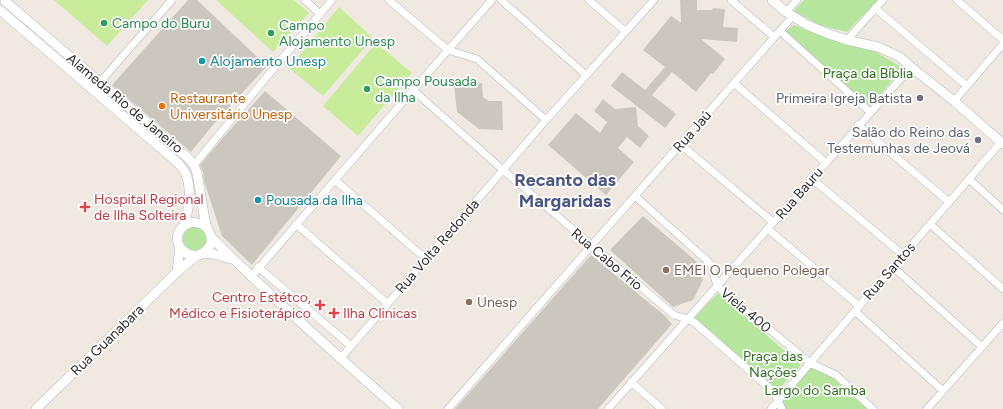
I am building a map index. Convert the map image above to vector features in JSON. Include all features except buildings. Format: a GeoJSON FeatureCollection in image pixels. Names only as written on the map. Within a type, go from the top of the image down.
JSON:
{"type":"FeatureCollection","features":[{"type":"Feature","properties":{"kind":"street"},"geometry":{"type":"LineString","coordinates":[[100,82],[172,0]]}},
{"type":"Feature","properties":{"kind":"street"},"geometry":{"type":"LineString","coordinates":[[305,0],[320,14]]}},
{"type":"Feature","properties":{"kind":"street"},"geometry":{"type":"LineString","coordinates":[[194,165],[332,0]]}},
{"type":"Feature","properties":{"kind":"street"},"geometry":{"type":"LineString","coordinates":[[389,0],[448,50],[477,59],[546,120]]}},
{"type":"Feature","properties":{"kind":"street"},"geometry":{"type":"LineString","coordinates":[[251,277],[258,267],[490,3],[481,0]]}},
{"type":"Feature","properties":{"kind":"street"},"geometry":{"type":"LineString","coordinates":[[501,0],[586,75]]}},
{"type":"Feature","properties":{"kind":"street"},"geometry":{"type":"LineString","coordinates":[[589,0],[625,31]]}},
{"type":"Feature","properties":{"kind":"street","name":"Rua Volta Redonda"},"geometry":{"type":"LineString","coordinates":[[340,359],[546,120],[654,0]]}},
{"type":"Feature","properties":{"kind":"street"},"geometry":{"type":"LineString","coordinates":[[731,0],[774,37]]}},
{"type":"Feature","properties":{"kind":"street"},"geometry":{"type":"LineString","coordinates":[[772,0],[789,14],[806,25],[847,40],[878,47],[900,57],[1002,143]]}},
{"type":"Feature","properties":{"kind":"street","name":"Rua Jaú"},"geometry":{"type":"LineString","coordinates":[[448,409],[780,31],[797,0]]}},
{"type":"Feature","properties":{"kind":"street"},"geometry":{"type":"LineString","coordinates":[[847,40],[883,0]]}},
{"type":"Feature","properties":{"kind":"street"},"geometry":{"type":"LineString","coordinates":[[957,0],[1003,40]]}},
{"type":"Feature","properties":{"kind":"street","name":"Alameda Rio de Janeiro"},"geometry":{"type":"LineString","coordinates":[[3,5],[100,82],[187,157],[194,165],[197,173],[207,228],[211,237],[251,277],[340,359],[398,409]]}},
{"type":"Feature","properties":{"kind":"street","name":"Alameda Rio de Janeiro"},"geometry":{"type":"LineString","coordinates":[[3,5],[177,162],[184,171],[188,184],[189,196],[184,225],[178,233],[178,242],[183,251],[192,255],[213,254],[234,260]]}},
{"type":"Feature","properties":{"kind":"street"},"geometry":{"type":"LineString","coordinates":[[875,8],[967,86]]}},
{"type":"Feature","properties":{"kind":"street"},"geometry":{"type":"LineString","coordinates":[[780,31],[870,112]]}},
{"type":"Feature","properties":{"kind":"street"},"geometry":{"type":"LineString","coordinates":[[954,101],[1003,44]]}},
{"type":"Feature","properties":{"kind":"street"},"geometry":{"type":"LineString","coordinates":[[997,51],[1003,56]]}},
{"type":"Feature","properties":{"kind":"street","name":"Rua Bauru"},"geometry":{"type":"LineString","coordinates":[[608,409],[768,229],[811,178],[911,67]]}},
{"type":"Feature","properties":{"kind":"street"},"geometry":{"type":"LineString","coordinates":[[734,83],[826,162]]}},
{"type":"Feature","properties":{"kind":"street","name":"Rua Cabo Frio"},"geometry":{"type":"LineString","coordinates":[[413,90],[503,170],[674,315],[695,323],[769,387],[774,392],[782,409]]}},
{"type":"Feature","properties":{"kind":"street"},"geometry":{"type":"LineString","coordinates":[[858,125],[949,202]]}},
{"type":"Feature","properties":{"kind":"street","name":"Rua Santos"},"geometry":{"type":"LineString","coordinates":[[771,409],[949,202],[1002,143]]}},
{"type":"Feature","properties":{"kind":"street"},"geometry":{"type":"LineString","coordinates":[[680,144],[773,222]]}},
{"type":"Feature","properties":{"kind":"street"},"geometry":{"type":"LineString","coordinates":[[811,178],[903,255]]}},
{"type":"Feature","properties":{"kind":"street"},"geometry":{"type":"LineString","coordinates":[[969,179],[1003,210]]}},
{"type":"Feature","properties":{"kind":"street"},"geometry":{"type":"LineString","coordinates":[[335,180],[426,259]]}},
{"type":"Feature","properties":{"kind":"street","name":"Viela 400"},"geometry":{"type":"LineString","coordinates":[[635,196],[711,264],[717,286],[810,363],[836,375],[873,409]]}},
{"type":"Feature","properties":{"kind":"street"},"geometry":{"type":"LineString","coordinates":[[184,225],[199,222],[207,228]]}},
{"type":"Feature","properties":{"kind":"street"},"geometry":{"type":"LineString","coordinates":[[296,224],[388,304]]}},
{"type":"Feature","properties":{"kind":"street"},"geometry":{"type":"LineString","coordinates":[[930,224],[1003,289]]}},
{"type":"Feature","properties":{"kind":"street"},"geometry":{"type":"LineString","coordinates":[[768,229],[857,309],[943,391]]}},
{"type":"Feature","properties":{"kind":"street"},"geometry":{"type":"LineString","coordinates":[[199,254],[206,251],[209,247],[211,237]]}},
{"type":"Feature","properties":{"kind":"street"},"geometry":{"type":"LineString","coordinates":[[177,272],[180,247]]}},
{"type":"Feature","properties":{"kind":"street","name":"Rua Guanabara"},"geometry":{"type":"LineString","coordinates":[[36,409],[177,272],[199,254]]}},
{"type":"Feature","properties":{"kind":"street"},"geometry":{"type":"LineString","coordinates":[[258,267],[351,346]]}},
{"type":"Feature","properties":{"kind":"street"},"geometry":{"type":"LineString","coordinates":[[893,267],[982,347]]}},
{"type":"Feature","properties":{"kind":"street"},"geometry":{"type":"LineString","coordinates":[[927,409],[1003,322]]}},
{"type":"Feature","properties":{"kind":"street"},"geometry":{"type":"LineString","coordinates":[[631,382],[662,409]]}},
{"type":"Feature","properties":{"kind":"green space","name":"Campo do Buru"},"geometry":{"type":"Polygon","coordinates":[[[54,0],[148,0],[107,46],[54,0]]]}},
{"type":"Feature","properties":{"kind":"green space","name":"Campo Alojamento Unesp"},"geometry":{"type":"Polygon","coordinates":[[[216,0],[294,0],[309,13],[273,52],[216,0]]]}},
{"type":"Feature","properties":{"kind":"green space"},"geometry":{"type":"Polygon","coordinates":[[[804,0],[878,0],[847,32],[819,25],[794,11],[804,0]]]}},
{"type":"Feature","properties":{"kind":"green space"},"geometry":{"type":"Polygon","coordinates":[[[339,7],[373,38],[323,96],[289,68],[339,7]]]}},
{"type":"Feature","properties":{"kind":"green space","name":"Praça da Bíblia"},"geometry":{"type":"Polygon","coordinates":[[[794,25],[840,43],[876,52],[903,68],[870,106],[784,32],[794,25]]]}},
{"type":"Feature","properties":{"kind":"green space","name":"Campo Pousada da Ilha"},"geometry":{"type":"Polygon","coordinates":[[[376,43],[412,73],[358,136],[323,106],[376,43]]]}},
{"type":"Feature","properties":{"kind":"green space"},"geometry":{"type":"Polygon","coordinates":[[[195,227],[200,228],[206,234],[206,244],[200,250],[195,251],[190,250],[184,244],[183,239],[184,234],[190,228],[195,227]]]}},
{"type":"Feature","properties":{"kind":"green space","name":"Praça das Nações"},"geometry":{"type":"Polygon","coordinates":[[[718,293],[801,365],[777,391],[694,318],[718,293]]]}},
{"type":"Feature","properties":{"kind":"green space","name":"Largo do Samba"},"geometry":{"type":"Polygon","coordinates":[[[810,367],[832,377],[867,409],[785,409],[782,400],[810,367]]]}},
{"type":"Feature","properties":{"kind":"place","name":"Campo do Buru"},"geometry":{"type":"Point","coordinates":[104,23]}},
{"type":"Feature","properties":{"kind":"place","name":"Campo Alojamento Unesp"},"geometry":{"type":"Point","coordinates":[271,33]}},
{"type":"Feature","properties":{"kind":"place","name":"Alojamento Unesp"},"geometry":{"type":"Point","coordinates":[202,61]}},
{"type":"Feature","properties":{"kind":"place","name":"Campo Pousada da Ilha"},"geometry":{"type":"Point","coordinates":[367,89]}},
{"type":"Feature","properties":{"kind":"place","name":"Primeira Igreja Batista"},"geometry":{"type":"Point","coordinates":[920,98]}},
{"type":"Feature","properties":{"kind":"place","name":"Restaurante Universitário Unesp"},"geometry":{"type":"Point","coordinates":[162,106]}},
{"type":"Feature","properties":{"kind":"place","name":"Salão do Reino das Testemunhas de Jeová"},"geometry":{"type":"Point","coordinates":[978,140]}},
{"type":"Feature","properties":{"kind":"place","name":"Pousada da Ilha"},"geometry":{"type":"Point","coordinates":[258,200]}},
{"type":"Feature","properties":{"kind":"place","name":"Hospital Regional de Ilha Solteira"},"geometry":{"type":"Point","coordinates":[85,207]}},
{"type":"Feature","properties":{"kind":"place","name":"EMEI O Pequeno Polegar"},"geometry":{"type":"Point","coordinates":[666,270]}},
{"type":"Feature","properties":{"kind":"place","name":"Unesp"},"geometry":{"type":"Point","coordinates":[469,302]}},
{"type":"Feature","properties":{"kind":"place","name":"Centro Estétco, Médico e Fisioterápico"},"geometry":{"type":"Point","coordinates":[320,305]}},
{"type":"Feature","properties":{"kind":"place","name":"Ilha Clinicas"},"geometry":{"type":"Point","coordinates":[334,313]}},
{"type":"Feature","properties":{"kind":"district","name":"Recanto das Margaridas"},"geometry":{"type":"Point","coordinates":[565,190]}}]}
